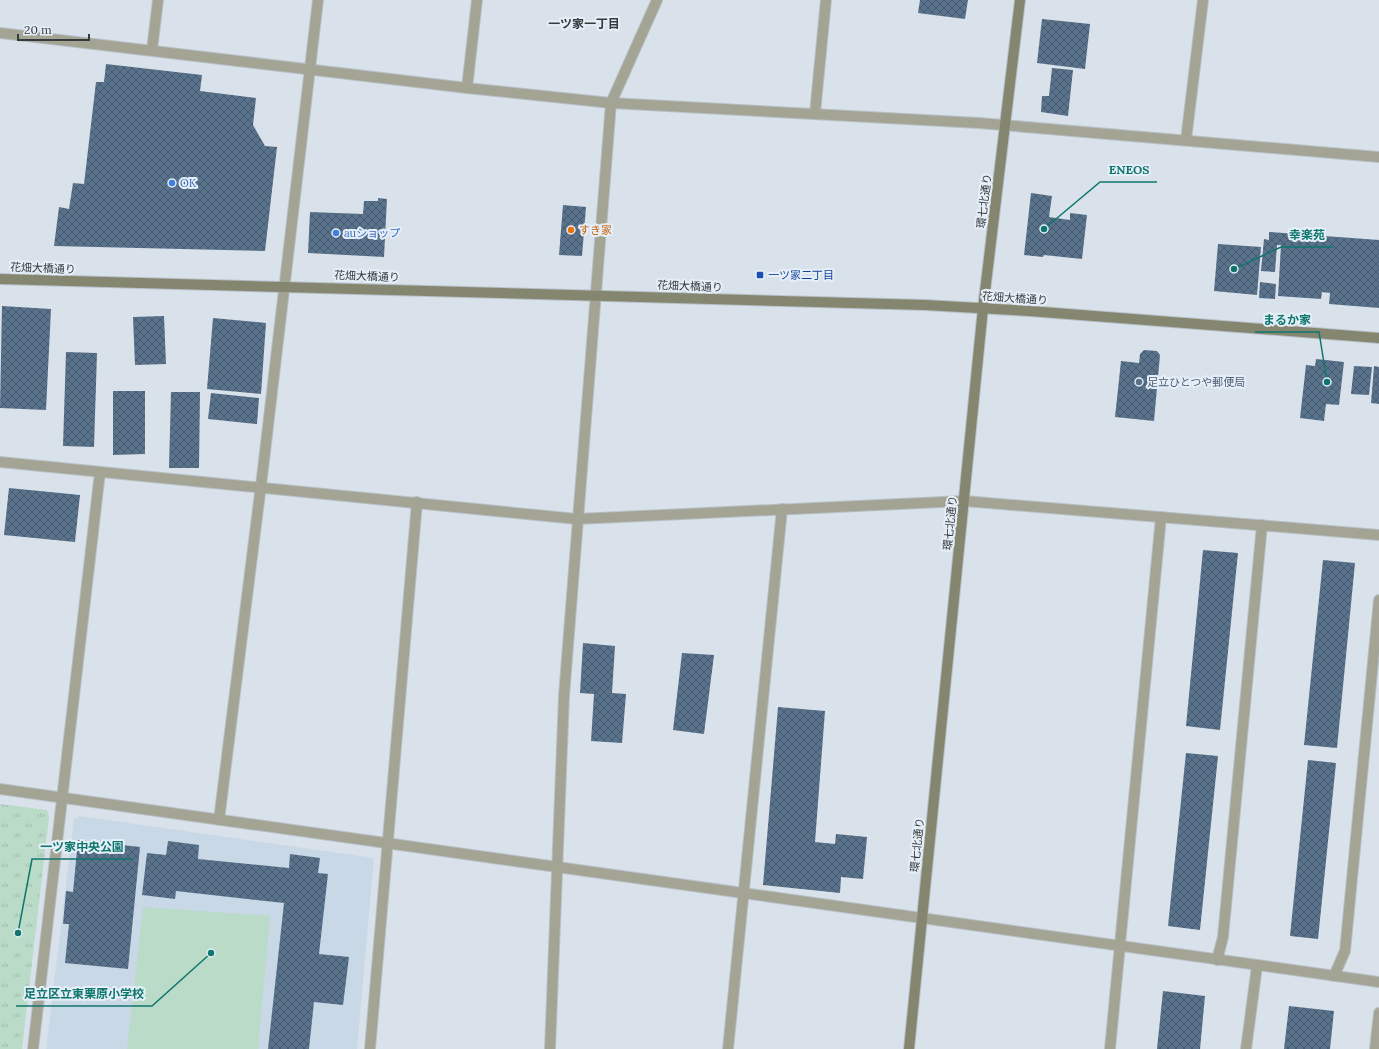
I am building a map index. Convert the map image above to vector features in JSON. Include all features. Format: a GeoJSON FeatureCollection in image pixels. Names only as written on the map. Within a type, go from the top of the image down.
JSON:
{"type":"FeatureCollection","features":[{"type":"Feature","properties":{"kind":"street"},"geometry":{"type":"LineString","coordinates":[[152,50],[158,0]]}},
{"type":"Feature","properties":{"kind":"street"},"geometry":{"type":"LineString","coordinates":[[219,820],[261,487],[318,0]]}},
{"type":"Feature","properties":{"kind":"street"},"geometry":{"type":"LineString","coordinates":[[467,88],[477,0]]}},
{"type":"Feature","properties":{"kind":"street"},"geometry":{"type":"LineString","coordinates":[[550,1049],[564,696],[594,295],[611,102],[657,0]]}},
{"type":"Feature","properties":{"kind":"street"},"geometry":{"type":"LineString","coordinates":[[815,113],[826,0]]}},
{"type":"Feature","properties":{"kind":"street","name":"環七北通り"},"geometry":{"type":"LineString","coordinates":[[909,1049],[983,308],[1020,0]]}},
{"type":"Feature","properties":{"kind":"street"},"geometry":{"type":"LineString","coordinates":[[1186,140],[1203,0]]}},
{"type":"Feature","properties":{"kind":"street"},"geometry":{"type":"LineString","coordinates":[[0,33],[467,88],[611,102],[1005,125],[1379,157]]}},
{"type":"Feature","properties":{"kind":"street","name":"花畑大橋通り"},"geometry":{"type":"LineString","coordinates":[[0,279],[594,295],[983,308],[1379,338]]}},
{"type":"Feature","properties":{"kind":"street"},"geometry":{"type":"LineString","coordinates":[[0,462],[577,518],[964,501],[1379,535]]}},
{"type":"Feature","properties":{"kind":"street"},"geometry":{"type":"LineString","coordinates":[[33,1049],[100,472]]}},
{"type":"Feature","properties":{"kind":"street"},"geometry":{"type":"LineString","coordinates":[[370,1049],[417,502]]}},
{"type":"Feature","properties":{"kind":"street"},"geometry":{"type":"LineString","coordinates":[[728,1049],[782,508]]}},
{"type":"Feature","properties":{"kind":"street"},"geometry":{"type":"LineString","coordinates":[[1110,1049],[1161,517]]}},
{"type":"Feature","properties":{"kind":"street"},"geometry":{"type":"LineString","coordinates":[[1217,960],[1223,937],[1262,525]]}},
{"type":"Feature","properties":{"kind":"street"},"geometry":{"type":"LineString","coordinates":[[1334,976],[1344,952],[1379,600]]}},
{"type":"Feature","properties":{"kind":"street"},"geometry":{"type":"LineString","coordinates":[[0,789],[1120,947],[1379,982]]}},
{"type":"Feature","properties":{"kind":"street"},"geometry":{"type":"LineString","coordinates":[[1246,1049],[1257,966]]}},
{"type":"Feature","properties":{"kind":"street"},"geometry":{"type":"LineString","coordinates":[[1375,1049],[1379,1013]]}},
{"type":"Feature","properties":{"kind":"shaded area"},"geometry":{"type":"Polygon","coordinates":[[[79,816],[374,858],[357,1049],[46,1049],[74,819],[79,816]]]}},
{"type":"Feature","properties":{"kind":"green space"},"geometry":{"type":"Polygon","coordinates":[[[0,804],[47,810],[49,817],[22,1049],[0,1049],[0,804]]]}},
{"type":"Feature","properties":{"kind":"green space"},"geometry":{"type":"Polygon","coordinates":[[[143,907],[270,916],[258,1049],[127,1049],[143,907]]]}},
{"type":"Feature","properties":{"kind":"building"},"geometry":{"type":"Polygon","coordinates":[[[920,0],[968,0],[965,19],[918,13],[920,0]]]}},
{"type":"Feature","properties":{"kind":"building"},"geometry":{"type":"Polygon","coordinates":[[[1042,19],[1090,24],[1085,69],[1037,63],[1042,19]]]}},
{"type":"Feature","properties":{"kind":"building"},"geometry":{"type":"Polygon","coordinates":[[[106,64],[202,75],[200,91],[256,98],[253,125],[265,146],[277,147],[265,251],[54,246],[59,207],[69,209],[73,183],[84,184],[96,82],[104,82],[106,64]]]}},
{"type":"Feature","properties":{"kind":"building"},"geometry":{"type":"Polygon","coordinates":[[[1052,68],[1073,70],[1068,116],[1041,112],[1042,96],[1049,96],[1052,68]]]}},
{"type":"Feature","properties":{"kind":"building"},"geometry":{"type":"Polygon","coordinates":[[[1031,193],[1052,196],[1049,217],[1070,220],[1070,213],[1087,215],[1082,259],[1044,255],[1043,257],[1024,255],[1031,193]]]}},
{"type":"Feature","properties":{"kind":"building"},"geometry":{"type":"Polygon","coordinates":[[[378,198],[387,199],[384,257],[308,253],[310,212],[363,214],[364,201],[378,201],[378,198]]]}},
{"type":"Feature","properties":{"kind":"building"},"geometry":{"type":"Polygon","coordinates":[[[563,205],[586,207],[582,256],[559,255],[563,205]]]}},
{"type":"Feature","properties":{"kind":"building"},"geometry":{"type":"Polygon","coordinates":[[[1269,232],[1379,240],[1379,308],[1329,304],[1330,293],[1322,292],[1321,299],[1278,296],[1281,245],[1277,245],[1275,272],[1261,271],[1264,239],[1269,240],[1269,232]]]}},
{"type":"Feature","properties":{"kind":"building"},"geometry":{"type":"Polygon","coordinates":[[[1218,244],[1261,247],[1257,295],[1214,291],[1218,244]]]}},
{"type":"Feature","properties":{"kind":"building"},"geometry":{"type":"Polygon","coordinates":[[[1260,282],[1276,284],[1275,299],[1259,298],[1260,282]]]}},
{"type":"Feature","properties":{"kind":"building"},"geometry":{"type":"Polygon","coordinates":[[[2,306],[51,309],[46,410],[0,408],[2,306]]]}},
{"type":"Feature","properties":{"kind":"building"},"geometry":{"type":"Polygon","coordinates":[[[164,316],[166,364],[135,365],[133,317],[164,316]]]}},
{"type":"Feature","properties":{"kind":"building"},"geometry":{"type":"Polygon","coordinates":[[[213,318],[266,323],[261,394],[207,389],[213,318]]]}},
{"type":"Feature","properties":{"kind":"building"},"geometry":{"type":"Polygon","coordinates":[[[1144,350],[1157,351],[1160,355],[1154,421],[1115,417],[1121,361],[1139,363],[1140,354],[1144,350]]]}},
{"type":"Feature","properties":{"kind":"building"},"geometry":{"type":"Polygon","coordinates":[[[66,352],[97,353],[94,447],[63,446],[66,352]]]}},
{"type":"Feature","properties":{"kind":"building"},"geometry":{"type":"Polygon","coordinates":[[[1316,359],[1344,362],[1339,405],[1326,404],[1324,421],[1300,418],[1306,365],[1315,366],[1316,359]]]}},
{"type":"Feature","properties":{"kind":"building"},"geometry":{"type":"Polygon","coordinates":[[[1354,366],[1372,367],[1369,395],[1351,394],[1354,366]]]}},
{"type":"Feature","properties":{"kind":"building"},"geometry":{"type":"Polygon","coordinates":[[[1374,366],[1379,367],[1379,404],[1371,403],[1374,366]]]}},
{"type":"Feature","properties":{"kind":"building"},"geometry":{"type":"Polygon","coordinates":[[[113,391],[145,391],[145,454],[113,455],[113,391]]]}},
{"type":"Feature","properties":{"kind":"building"},"geometry":{"type":"Polygon","coordinates":[[[171,392],[200,392],[199,468],[169,468],[171,392]]]}},
{"type":"Feature","properties":{"kind":"building"},"geometry":{"type":"Polygon","coordinates":[[[211,393],[259,398],[257,424],[208,419],[211,393]]]}},
{"type":"Feature","properties":{"kind":"building"},"geometry":{"type":"Polygon","coordinates":[[[9,488],[80,495],[75,542],[4,535],[9,488]]]}},
{"type":"Feature","properties":{"kind":"building"},"geometry":{"type":"Polygon","coordinates":[[[1203,550],[1238,553],[1220,730],[1186,726],[1203,550]]]}},
{"type":"Feature","properties":{"kind":"building"},"geometry":{"type":"Polygon","coordinates":[[[1323,560],[1355,563],[1337,748],[1304,745],[1323,560]]]}},
{"type":"Feature","properties":{"kind":"building"},"geometry":{"type":"Polygon","coordinates":[[[583,643],[615,646],[612,693],[626,694],[622,743],[591,741],[594,694],[580,693],[583,643]]]}},
{"type":"Feature","properties":{"kind":"building"},"geometry":{"type":"Polygon","coordinates":[[[682,653],[714,655],[704,734],[673,730],[682,653]]]}},
{"type":"Feature","properties":{"kind":"building"},"geometry":{"type":"Polygon","coordinates":[[[778,707],[825,711],[815,842],[835,844],[836,834],[867,837],[863,879],[841,877],[840,893],[763,885],[778,707]]]}},
{"type":"Feature","properties":{"kind":"building"},"geometry":{"type":"Polygon","coordinates":[[[1186,753],[1218,756],[1200,930],[1168,926],[1186,753]]]}},
{"type":"Feature","properties":{"kind":"building"},"geometry":{"type":"Polygon","coordinates":[[[1308,760],[1336,763],[1318,939],[1290,936],[1308,760]]]}},
{"type":"Feature","properties":{"kind":"building"},"geometry":{"type":"Polygon","coordinates":[[[78,840],[140,847],[128,969],[65,963],[69,924],[63,924],[66,891],[73,892],[78,840]]]}},
{"type":"Feature","properties":{"kind":"building"},"geometry":{"type":"Polygon","coordinates":[[[168,841],[199,845],[198,859],[289,868],[290,854],[320,858],[318,873],[328,874],[319,954],[349,957],[343,1005],[314,1002],[309,1049],[268,1049],[284,903],[176,891],[175,899],[142,895],[147,853],[166,855],[168,841]]]}},
{"type":"Feature","properties":{"kind":"building"},"geometry":{"type":"Polygon","coordinates":[[[1163,991],[1205,996],[1200,1049],[1157,1049],[1163,991]]]}},
{"type":"Feature","properties":{"kind":"building"},"geometry":{"type":"Polygon","coordinates":[[[1289,1006],[1334,1011],[1330,1049],[1284,1049],[1289,1006]]]}},
{"type":"Feature","properties":{"kind":"place","name":"OK"},"geometry":{"type":"Point","coordinates":[172,183]}},
{"type":"Feature","properties":{"kind":"place","name":"ENEOS"},"geometry":{"type":"Point","coordinates":[1044,229]}},
{"type":"Feature","properties":{"kind":"place","name":"すき家"},"geometry":{"type":"Point","coordinates":[571,230]}},
{"type":"Feature","properties":{"kind":"place","name":"auショップ"},"geometry":{"type":"Point","coordinates":[336,233]}},
{"type":"Feature","properties":{"kind":"place","name":"幸楽苑"},"geometry":{"type":"Point","coordinates":[1234,269]}},
{"type":"Feature","properties":{"kind":"place","name":"一ツ家二丁目"},"geometry":{"type":"Point","coordinates":[760,275]}},
{"type":"Feature","properties":{"kind":"place","name":"足立ひとつや郵便局"},"geometry":{"type":"Point","coordinates":[1139,382]}},
{"type":"Feature","properties":{"kind":"place","name":"まるか家"},"geometry":{"type":"Point","coordinates":[1327,382]}},
{"type":"Feature","properties":{"kind":"place","name":"一ツ家中央公園"},"geometry":{"type":"Point","coordinates":[18,933]}},
{"type":"Feature","properties":{"kind":"place","name":"足立区立東栗原小学校"},"geometry":{"type":"Point","coordinates":[211,953]}},
{"type":"Feature","properties":{"kind":"district","name":"一ツ家一丁目"},"geometry":{"type":"Point","coordinates":[584,23]}}]}
